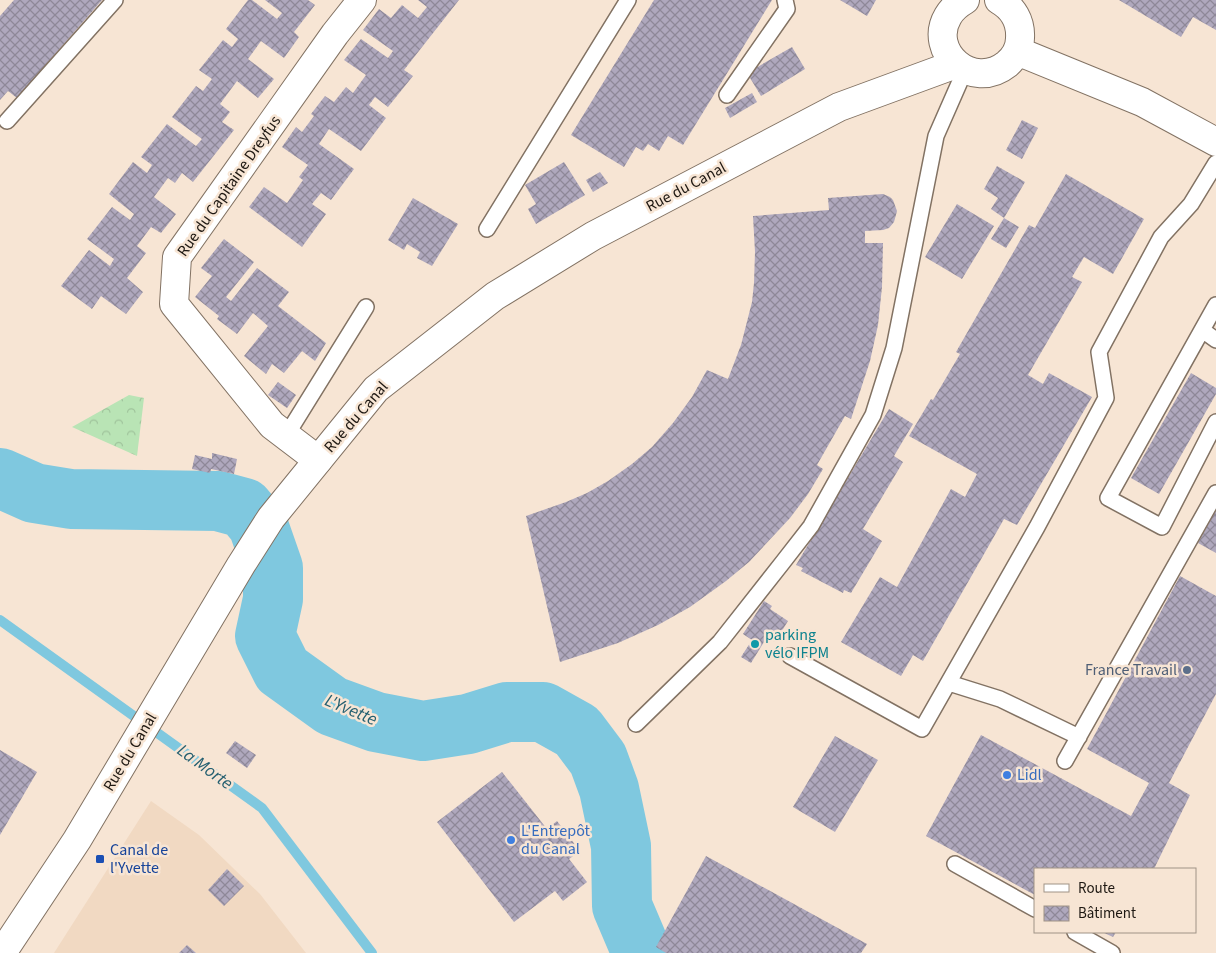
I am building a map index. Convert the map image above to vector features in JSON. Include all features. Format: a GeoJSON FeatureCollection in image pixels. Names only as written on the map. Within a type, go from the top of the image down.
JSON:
{"type":"FeatureCollection","features":[{"type":"Feature","properties":{"kind":"street","name":"Rue du Capitaine Dreyfus"},"geometry":{"type":"LineString","coordinates":[[318,460],[272,425],[174,304],[177,257],[362,0]]}},
{"type":"Feature","properties":{"kind":"street"},"geometry":{"type":"LineString","coordinates":[[964,0],[955,6],[947,16],[943,29],[944,42],[948,54],[961,67],[977,73],[989,73],[1001,68],[1010,61],[1017,51],[1020,40],[1018,20],[1013,11],[999,0]]}},
{"type":"Feature","properties":{"kind":"street"},"geometry":{"type":"LineString","coordinates":[[1017,51],[1142,102],[1216,142]]}},
{"type":"Feature","properties":{"kind":"street","name":"Rue du Canal"},"geometry":{"type":"LineString","coordinates":[[2,953],[77,840],[271,518],[376,389],[495,296],[593,236],[839,107],[961,67]]}},
{"type":"Feature","properties":{"kind":"lane"},"geometry":{"type":"LineString","coordinates":[[7,121],[115,0]]}},
{"type":"Feature","properties":{"kind":"lane"},"geometry":{"type":"LineString","coordinates":[[487,228],[628,0]]}},
{"type":"Feature","properties":{"kind":"lane"},"geometry":{"type":"LineString","coordinates":[[727,95],[787,9],[785,0]]}},
{"type":"Feature","properties":{"kind":"lane"},"geometry":{"type":"LineString","coordinates":[[636,724],[720,642],[789,555],[811,526],[873,415],[894,348],[936,136],[961,67]]}},
{"type":"Feature","properties":{"kind":"lane"},"geometry":{"type":"LineString","coordinates":[[790,656],[922,729],[1037,527],[1106,398],[1099,352],[1161,237],[1191,204],[1216,163]]}},
{"type":"Feature","properties":{"kind":"lane"},"geometry":{"type":"LineString","coordinates":[[1216,305],[1108,498],[1162,527],[1216,422]]}},
{"type":"Feature","properties":{"kind":"lane"},"geometry":{"type":"LineString","coordinates":[[286,436],[366,307]]}},
{"type":"Feature","properties":{"kind":"lane"},"geometry":{"type":"LineString","coordinates":[[1202,330],[1216,340]]}},
{"type":"Feature","properties":{"kind":"lane"},"geometry":{"type":"LineString","coordinates":[[1065,761],[1216,493]]}},
{"type":"Feature","properties":{"kind":"lane"},"geometry":{"type":"LineString","coordinates":[[949,683],[1000,699],[1078,737]]}},
{"type":"Feature","properties":{"kind":"lane"},"geometry":{"type":"LineString","coordinates":[[954,864],[1034,908]]}},
{"type":"Feature","properties":{"kind":"lane"},"geometry":{"type":"LineString","coordinates":[[1077,933],[1112,953]]}},
{"type":"Feature","properties":{"kind":"shaded area"},"geometry":{"type":"Polygon","coordinates":[[[151,801],[199,835],[260,894],[306,953],[54,953],[151,801]]]}},
{"type":"Feature","properties":{"kind":"green space"},"geometry":{"type":"Polygon","coordinates":[[[129,395],[144,398],[137,456],[72,427],[129,395]]]}},
{"type":"Feature","properties":{"kind":"building"},"geometry":{"type":"Polygon","coordinates":[[[14,0],[102,0],[17,98],[8,91],[0,100],[0,16],[14,0]]]}},
{"type":"Feature","properties":{"kind":"building"},"geometry":{"type":"Polygon","coordinates":[[[248,0],[252,0],[277,19],[282,13],[265,0],[308,0],[315,5],[294,32],[299,37],[284,58],[261,41],[248,59],[274,79],[258,98],[237,81],[220,104],[230,112],[222,122],[234,130],[193,182],[182,173],[175,183],[168,178],[154,197],[176,214],[161,233],[151,227],[137,246],[146,253],[127,278],[143,292],[126,314],[101,296],[92,309],[61,286],[89,250],[110,266],[114,259],[87,239],[112,207],[130,220],[134,214],[109,194],[133,162],[147,173],[152,165],[141,157],[167,124],[196,146],[202,139],[172,117],[196,86],[203,91],[212,79],[199,70],[223,40],[232,47],[238,39],[226,29],[248,0]]]}},
{"type":"Feature","properties":{"kind":"building"},"geometry":{"type":"Polygon","coordinates":[[[418,0],[459,0],[404,70],[413,76],[388,107],[375,97],[369,105],[386,118],[361,151],[329,129],[319,144],[354,169],[331,200],[321,193],[312,204],[326,214],[302,247],[249,207],[264,187],[287,203],[303,180],[299,177],[308,165],[282,147],[296,127],[302,132],[314,116],[311,114],[325,96],[334,102],[346,87],[353,93],[366,75],[344,60],[361,39],[388,58],[393,51],[363,30],[379,9],[391,18],[402,5],[418,18],[427,7],[418,0]]]}},
{"type":"Feature","properties":{"kind":"building"},"geometry":{"type":"Polygon","coordinates":[[[654,0],[772,0],[683,145],[668,136],[659,151],[648,144],[643,151],[636,147],[624,167],[571,135],[654,0]]]}},
{"type":"Feature","properties":{"kind":"building"},"geometry":{"type":"Polygon","coordinates":[[[840,0],[876,0],[867,16],[840,0]]]}},
{"type":"Feature","properties":{"kind":"building"},"geometry":{"type":"Polygon","coordinates":[[[1119,0],[1216,0],[1216,30],[1193,17],[1181,37],[1119,0]]]}},
{"type":"Feature","properties":{"kind":"building"},"geometry":{"type":"Polygon","coordinates":[[[792,47],[805,69],[761,96],[747,73],[792,47]]]}},
{"type":"Feature","properties":{"kind":"building"},"geometry":{"type":"Polygon","coordinates":[[[752,93],[757,102],[730,118],[725,108],[752,93]]]}},
{"type":"Feature","properties":{"kind":"building"},"geometry":{"type":"Polygon","coordinates":[[[1022,120],[1038,128],[1022,159],[1006,150],[1022,120]]]}},
{"type":"Feature","properties":{"kind":"building"},"geometry":{"type":"Polygon","coordinates":[[[564,162],[585,195],[536,224],[528,209],[536,204],[525,185],[564,162]]]}},
{"type":"Feature","properties":{"kind":"building"},"geometry":{"type":"Polygon","coordinates":[[[997,166],[1025,182],[1004,218],[991,209],[998,198],[984,189],[997,166]]]}},
{"type":"Feature","properties":{"kind":"building"},"geometry":{"type":"Polygon","coordinates":[[[600,172],[608,183],[593,192],[586,180],[600,172]]]}},
{"type":"Feature","properties":{"kind":"building"},"geometry":{"type":"Polygon","coordinates":[[[1066,174],[1144,219],[1113,274],[1084,257],[1072,277],[1082,282],[1028,375],[1043,384],[1049,373],[1092,397],[1017,525],[1004,519],[923,661],[913,655],[901,676],[841,642],[880,577],[897,587],[951,489],[965,497],[977,474],[909,436],[960,354],[956,352],[1029,225],[1035,228],[1066,174]]]}},
{"type":"Feature","properties":{"kind":"building"},"geometry":{"type":"Polygon","coordinates":[[[883,194],[893,200],[897,211],[894,222],[889,228],[865,231],[865,243],[883,243],[882,287],[878,325],[870,361],[851,419],[845,416],[817,465],[823,469],[808,494],[790,518],[749,562],[690,607],[658,625],[618,643],[560,662],[526,516],[587,493],[632,464],[652,447],[673,423],[692,397],[707,370],[728,379],[741,345],[752,302],[755,252],[753,216],[829,210],[828,198],[883,194]]]}},
{"type":"Feature","properties":{"kind":"building"},"geometry":{"type":"Polygon","coordinates":[[[413,198],[458,224],[432,266],[417,258],[420,252],[407,244],[404,250],[388,240],[413,198]]]}},
{"type":"Feature","properties":{"kind":"building"},"geometry":{"type":"Polygon","coordinates":[[[957,204],[994,226],[962,279],[925,257],[957,204]]]}},
{"type":"Feature","properties":{"kind":"building"},"geometry":{"type":"Polygon","coordinates":[[[1004,218],[1019,227],[1006,248],[991,239],[1004,218]]]}},
{"type":"Feature","properties":{"kind":"building"},"geometry":{"type":"Polygon","coordinates":[[[224,239],[254,262],[226,297],[231,301],[257,268],[289,292],[278,306],[326,343],[315,361],[302,351],[284,373],[272,364],[266,374],[244,356],[268,326],[253,313],[237,334],[217,319],[219,316],[195,297],[212,276],[201,268],[224,239]]]}},
{"type":"Feature","properties":{"kind":"building"},"geometry":{"type":"Polygon","coordinates":[[[1191,373],[1216,388],[1216,394],[1159,494],[1131,478],[1191,373]]]}},
{"type":"Feature","properties":{"kind":"building"},"geometry":{"type":"Polygon","coordinates":[[[278,382],[296,395],[287,408],[268,395],[278,382]]]}},
{"type":"Feature","properties":{"kind":"building"},"geometry":{"type":"Polygon","coordinates":[[[889,409],[913,424],[894,456],[903,462],[863,529],[882,541],[851,593],[844,590],[843,593],[801,571],[803,568],[796,565],[889,409]]]}},
{"type":"Feature","properties":{"kind":"building"},"geometry":{"type":"Polygon","coordinates":[[[212,453],[237,459],[234,474],[211,469],[210,473],[192,469],[195,455],[212,459],[212,453]]]}},
{"type":"Feature","properties":{"kind":"building"},"geometry":{"type":"Polygon","coordinates":[[[1216,510],[1216,553],[1198,543],[1216,510]]]}},
{"type":"Feature","properties":{"kind":"building"},"geometry":{"type":"Polygon","coordinates":[[[1180,576],[1216,596],[1216,694],[1169,783],[1190,795],[1154,868],[1034,868],[1034,894],[926,836],[981,735],[1131,816],[1149,783],[1087,749],[1180,576]]]}},
{"type":"Feature","properties":{"kind":"building"},"geometry":{"type":"Polygon","coordinates":[[[764,601],[772,606],[770,609],[788,621],[775,642],[767,637],[751,663],[741,657],[752,640],[743,634],[764,601]]]}},
{"type":"Feature","properties":{"kind":"building"},"geometry":{"type":"Polygon","coordinates":[[[835,736],[878,760],[835,832],[793,807],[835,736]]]}},
{"type":"Feature","properties":{"kind":"building"},"geometry":{"type":"Polygon","coordinates":[[[235,741],[256,755],[247,768],[226,753],[235,741]]]}},
{"type":"Feature","properties":{"kind":"building"},"geometry":{"type":"Polygon","coordinates":[[[0,750],[37,772],[0,835],[0,750]]]}},
{"type":"Feature","properties":{"kind":"building","name":"L'Entrepôt du Canal"},"geometry":{"type":"Polygon","coordinates":[[[502,772],[547,829],[557,821],[580,851],[569,859],[587,882],[563,901],[555,891],[514,922],[437,822],[502,772]]]}},
{"type":"Feature","properties":{"kind":"building"},"geometry":{"type":"Polygon","coordinates":[[[706,856],[867,944],[861,953],[666,953],[656,947],[706,856]]]}},
{"type":"Feature","properties":{"kind":"building"},"geometry":{"type":"Polygon","coordinates":[[[227,869],[244,886],[224,906],[208,890],[227,869]]]}},
{"type":"Feature","properties":{"kind":"building"},"geometry":{"type":"Polygon","coordinates":[[[1104,933],[1115,933],[1113,937],[1104,933]]]}},
{"type":"Feature","properties":{"kind":"building"},"geometry":{"type":"Polygon","coordinates":[[[187,945],[196,953],[179,953],[187,945]]]}},
{"type":"Feature","properties":{"kind":"waterway","name":"L'Yvette"},"geometry":{"type":"LineString","coordinates":[[0,478],[34,493],[71,499],[218,501],[244,508],[258,525],[273,568],[273,599],[265,636],[282,670],[332,706],[376,722],[423,731],[468,724],[507,712],[543,712],[577,731],[598,759],[609,789],[621,846],[622,906],[642,953]]}},
{"type":"Feature","properties":{"kind":"waterway","name":"La Morte"},"geometry":{"type":"LineString","coordinates":[[0,620],[262,808],[372,953]]}},
{"type":"Feature","properties":{"kind":"place","name":"parking vélo IFPM"},"geometry":{"type":"Point","coordinates":[755,644]}},
{"type":"Feature","properties":{"kind":"place","name":"France Travail"},"geometry":{"type":"Point","coordinates":[1187,670]}},
{"type":"Feature","properties":{"kind":"place","name":"Lidl"},"geometry":{"type":"Point","coordinates":[1007,775]}},
{"type":"Feature","properties":{"kind":"place","name":"L'Entrepôt du Canal"},"geometry":{"type":"Point","coordinates":[511,840]}},
{"type":"Feature","properties":{"kind":"place","name":"Canal de l'Yvette"},"geometry":{"type":"Point","coordinates":[100,859]}}]}
